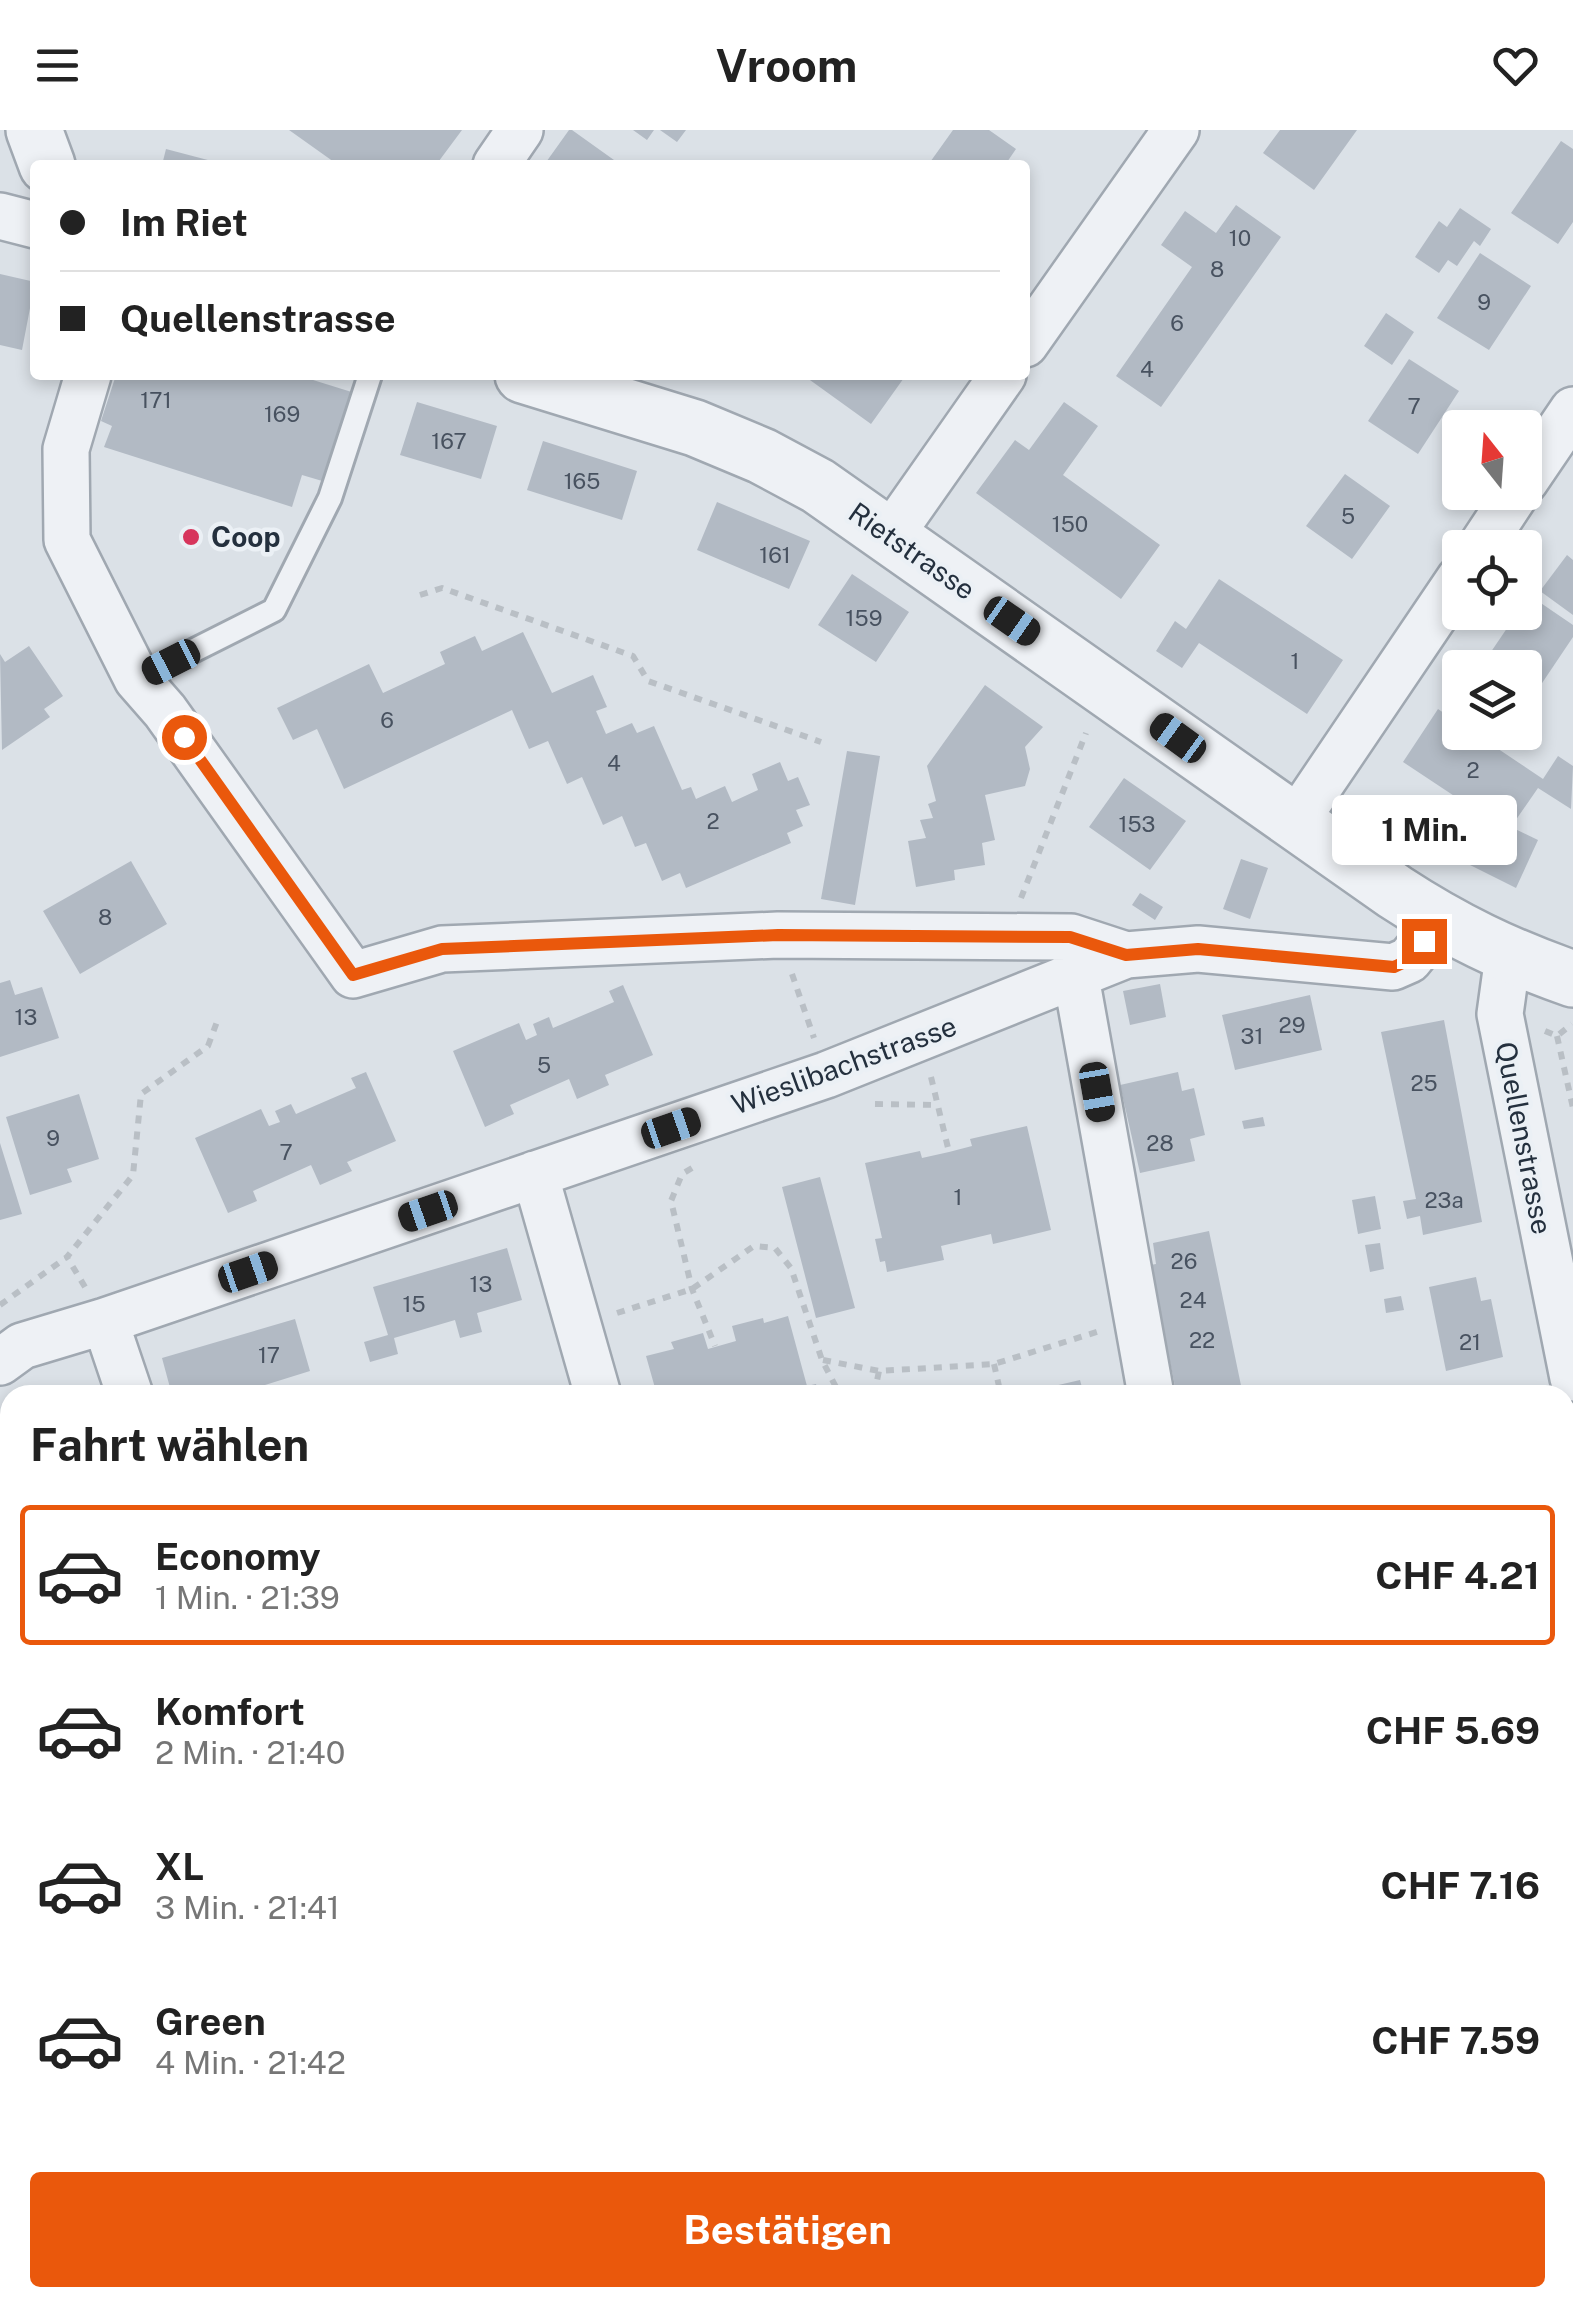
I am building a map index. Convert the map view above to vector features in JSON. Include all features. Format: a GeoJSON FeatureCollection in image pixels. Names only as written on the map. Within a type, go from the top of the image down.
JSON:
{"type":"FeatureCollection","features":[{"type":"Feature","properties":{"kind":"street"},"geometry":{"type":"LineString","coordinates":[[34,130],[45,160]]}},
{"type":"Feature","properties":{"kind":"street"},"geometry":{"type":"LineString","coordinates":[[499,160],[520,130]]}},
{"type":"Feature","properties":{"kind":"street"},"geometry":{"type":"LineString","coordinates":[[1030,337],[1176,130]]}},
{"type":"Feature","properties":{"kind":"street"},"geometry":{"type":"LineString","coordinates":[[0,216],[30,224]]}},
{"type":"Feature","properties":{"kind":"street"},"geometry":{"type":"LineString","coordinates":[[86,380],[66,448],[67,540],[137,679],[165,712],[353,975],[442,949],[778,935],[1070,937],[1126,955],[1198,949],[1394,967],[1409,960],[1440,922]]}},
{"type":"Feature","properties":{"kind":"street","name":"Rietstrasse"},"geometry":{"type":"LineString","coordinates":[[539,380],[695,428],[762,456],[818,486],[1440,922],[1508,956],[1573,978]]}},
{"type":"Feature","properties":{"kind":"street"},"geometry":{"type":"LineString","coordinates":[[890,536],[999,380]]}},
{"type":"Feature","properties":{"kind":"street"},"geometry":{"type":"LineString","coordinates":[[1542,456],[1573,410]]}},
{"type":"Feature","properties":{"kind":"street"},"geometry":{"type":"LineString","coordinates":[[1295,822],[1442,605]]}},
{"type":"Feature","properties":{"kind":"street","name":"Wieslibachstrasse"},"geometry":{"type":"LineString","coordinates":[[0,1362],[22,1346],[826,1074],[1126,955]]}},
{"type":"Feature","properties":{"kind":"street","name":"Quellenstrasse"},"geometry":{"type":"LineString","coordinates":[[1508,956],[1500,1014],[1573,1378]]}},
{"type":"Feature","properties":{"kind":"street"},"geometry":{"type":"LineString","coordinates":[[1076,977],[1150,1385]]}},
{"type":"Feature","properties":{"kind":"street"},"geometry":{"type":"LineString","coordinates":[[535,1174],[595,1385]]}},
{"type":"Feature","properties":{"kind":"street"},"geometry":{"type":"LineString","coordinates":[[105,1321],[127,1385]]}},
{"type":"Feature","properties":{"kind":"lane"},"geometry":{"type":"LineString","coordinates":[[137,679],[274,610],[330,498],[368,380]]}},
{"type":"Feature","properties":{"kind":"path"},"geometry":{"type":"LineString","coordinates":[[420,595],[442,588],[633,656],[648,681],[820,742]]}},
{"type":"Feature","properties":{"kind":"path"},"geometry":{"type":"LineString","coordinates":[[1012,935],[1020,902],[1104,685]]}},
{"type":"Feature","properties":{"kind":"path"},"geometry":{"type":"LineString","coordinates":[[778,935],[826,1074]]}},
{"type":"Feature","properties":{"kind":"path"},"geometry":{"type":"LineString","coordinates":[[0,1305],[67,1257],[133,1175],[140,1094],[208,1046],[218,1018]]}},
{"type":"Feature","properties":{"kind":"path"},"geometry":{"type":"LineString","coordinates":[[1557,1036],[1573,1108]]}},
{"type":"Feature","properties":{"kind":"path"},"geometry":{"type":"LineString","coordinates":[[920,1038],[949,1152]]}},
{"type":"Feature","properties":{"kind":"path"},"geometry":{"type":"LineString","coordinates":[[870,1104],[938,1106]]}},
{"type":"Feature","properties":{"kind":"path"},"geometry":{"type":"LineString","coordinates":[[697,1165],[682,1174],[672,1201],[692,1289],[715,1346]]}},
{"type":"Feature","properties":{"kind":"path"},"geometry":{"type":"LineString","coordinates":[[578,1325],[692,1289],[754,1246],[775,1248],[791,1268],[822,1360],[835,1385]]}},
{"type":"Feature","properties":{"kind":"path"},"geometry":{"type":"LineString","coordinates":[[67,1257],[105,1321]]}},
{"type":"Feature","properties":{"kind":"path"},"geometry":{"type":"LineString","coordinates":[[822,1360],[879,1370],[994,1364],[1138,1323]]}},
{"type":"Feature","properties":{"kind":"path"},"geometry":{"type":"LineString","coordinates":[[994,1364],[999,1385]]}},
{"type":"Feature","properties":{"kind":"path"},"geometry":{"type":"LineString","coordinates":[[876,1385],[879,1370]]}},
{"type":"Feature","properties":{"kind":"building"},"geometry":{"type":"Polygon","coordinates":[[[289,130],[462,130],[440,160],[331,160],[289,130]]]}},
{"type":"Feature","properties":{"kind":"building"},"geometry":{"type":"Polygon","coordinates":[[[572,130],[614,160],[548,160],[572,130]]]}},
{"type":"Feature","properties":{"kind":"building"},"geometry":{"type":"Polygon","coordinates":[[[633,130],[654,130],[647,140],[633,130]]]}},
{"type":"Feature","properties":{"kind":"building"},"geometry":{"type":"Polygon","coordinates":[[[660,130],[686,130],[677,142],[660,130]]]}},
{"type":"Feature","properties":{"kind":"building"},"geometry":{"type":"Polygon","coordinates":[[[953,130],[989,130],[1016,149],[1008,160],[932,160],[953,130]]]}},
{"type":"Feature","properties":{"kind":"building"},"geometry":{"type":"Polygon","coordinates":[[[1280,130],[1357,130],[1314,190],[1263,153],[1280,130]]]}},
{"type":"Feature","properties":{"kind":"building"},"geometry":{"type":"Polygon","coordinates":[[[1561,141],[1573,149],[1573,222],[1558,244],[1511,213],[1561,141]]]}},
{"type":"Feature","properties":{"kind":"building"},"geometry":{"type":"Polygon","coordinates":[[[166,149],[208,160],[163,160],[166,149]]]}},
{"type":"Feature","properties":{"kind":"building"},"geometry":{"type":"Polygon","coordinates":[[[1236,205],[1281,237],[1161,407],[1116,376],[1192,267],[1161,245],[1185,211],[1216,233],[1236,205]]]}},
{"type":"Feature","properties":{"kind":"building"},"geometry":{"type":"Polygon","coordinates":[[[1460,208],[1491,229],[1480,246],[1474,241],[1457,266],[1448,260],[1439,273],[1415,257],[1439,221],[1447,227],[1460,208]]]}},
{"type":"Feature","properties":{"kind":"building"},"geometry":{"type":"Polygon","coordinates":[[[1480,253],[1531,286],[1489,350],[1437,318],[1480,253]]]}},
{"type":"Feature","properties":{"kind":"building"},"geometry":{"type":"Polygon","coordinates":[[[0,274],[30,281],[30,308],[22,350],[0,345],[0,274]]]}},
{"type":"Feature","properties":{"kind":"building"},"geometry":{"type":"Polygon","coordinates":[[[1386,313],[1414,332],[1392,365],[1364,346],[1386,313]]]}},
{"type":"Feature","properties":{"kind":"building"},"geometry":{"type":"Polygon","coordinates":[[[1409,359],[1459,391],[1447,410],[1442,410],[1442,417],[1418,454],[1368,421],[1409,359]]]}},
{"type":"Feature","properties":{"kind":"building"},"geometry":{"type":"Polygon","coordinates":[[[114,380],[313,380],[358,394],[329,483],[302,475],[292,507],[104,447],[112,426],[101,421],[114,380]]]}},
{"type":"Feature","properties":{"kind":"building"},"geometry":{"type":"Polygon","coordinates":[[[810,380],[902,380],[871,424],[810,380]]]}},
{"type":"Feature","properties":{"kind":"building"},"geometry":{"type":"Polygon","coordinates":[[[417,402],[497,426],[481,479],[400,455],[417,402]]]}},
{"type":"Feature","properties":{"kind":"building"},"geometry":{"type":"Polygon","coordinates":[[[1064,402],[1098,426],[1063,475],[1160,545],[1121,599],[976,493],[1015,440],[1029,450],[1064,402]]]}},
{"type":"Feature","properties":{"kind":"building"},"geometry":{"type":"Polygon","coordinates":[[[543,441],[637,471],[622,520],[527,490],[543,441]]]}},
{"type":"Feature","properties":{"kind":"building"},"geometry":{"type":"Polygon","coordinates":[[[1345,474],[1390,506],[1352,559],[1306,526],[1345,474]]]}},
{"type":"Feature","properties":{"kind":"building"},"geometry":{"type":"Polygon","coordinates":[[[717,502],[810,541],[789,589],[697,550],[717,502]]]}},
{"type":"Feature","properties":{"kind":"building"},"geometry":{"type":"Polygon","coordinates":[[[1567,555],[1573,560],[1573,615],[1542,592],[1567,555]]]}},
{"type":"Feature","properties":{"kind":"building"},"geometry":{"type":"Polygon","coordinates":[[[852,574],[909,612],[876,662],[818,625],[852,574]]]}},
{"type":"Feature","properties":{"kind":"building"},"geometry":{"type":"Polygon","coordinates":[[[1219,579],[1343,660],[1307,714],[1199,643],[1182,668],[1156,651],[1175,621],[1186,629],[1219,579]]]}},
{"type":"Feature","properties":{"kind":"building"},"geometry":{"type":"Polygon","coordinates":[[[1542,604],[1573,625],[1573,637],[1542,683],[1542,650],[1492,650],[1506,630],[1542,630],[1542,604]]]}},
{"type":"Feature","properties":{"kind":"building"},"geometry":{"type":"Polygon","coordinates":[[[523,632],[552,693],[593,675],[607,707],[596,711],[606,734],[632,723],[637,733],[654,726],[682,790],[691,787],[696,799],[725,786],[732,802],[758,790],[752,774],[780,762],[788,781],[798,777],[810,805],[796,810],[803,826],[787,833],[791,843],[686,888],[680,873],[662,881],[646,843],[635,847],[622,816],[603,825],[582,777],[567,784],[548,741],[529,749],[512,710],[344,789],[317,729],[293,740],[277,708],[369,664],[383,693],[445,664],[440,652],[475,636],[482,651],[523,632]]]}},
{"type":"Feature","properties":{"kind":"building"},"geometry":{"type":"Polygon","coordinates":[[[29,646],[63,696],[44,709],[50,717],[2,750],[0,654],[5,662],[29,646]]]}},
{"type":"Feature","properties":{"kind":"building"},"geometry":{"type":"Polygon","coordinates":[[[985,685],[1043,727],[1025,747],[1030,769],[1025,786],[985,795],[995,840],[982,843],[985,865],[954,870],[955,880],[916,887],[908,841],[926,838],[920,820],[933,818],[928,804],[936,801],[927,766],[985,685]]]}},
{"type":"Feature","properties":{"kind":"building"},"geometry":{"type":"Polygon","coordinates":[[[1438,709],[1442,712],[1442,750],[1500,750],[1543,779],[1558,756],[1573,766],[1571,809],[1538,788],[1511,827],[1538,840],[1516,888],[1468,864],[1489,819],[1403,762],[1438,709]]]}},
{"type":"Feature","properties":{"kind":"building"},"geometry":{"type":"Polygon","coordinates":[[[847,751],[880,756],[855,905],[821,899],[847,751]]]}},
{"type":"Feature","properties":{"kind":"building"},"geometry":{"type":"Polygon","coordinates":[[[1124,778],[1186,821],[1150,870],[1089,827],[1124,778]]]}},
{"type":"Feature","properties":{"kind":"building"},"geometry":{"type":"Polygon","coordinates":[[[1241,859],[1268,868],[1250,919],[1223,909],[1241,859]]]}},
{"type":"Feature","properties":{"kind":"building"},"geometry":{"type":"Polygon","coordinates":[[[131,861],[167,924],[80,974],[43,911],[131,861]]]}},
{"type":"Feature","properties":{"kind":"building"},"geometry":{"type":"Polygon","coordinates":[[[1140,893],[1163,907],[1155,920],[1132,905],[1140,893]]]}},
{"type":"Feature","properties":{"kind":"building"},"geometry":{"type":"Polygon","coordinates":[[[10,980],[15,995],[42,987],[59,1038],[0,1057],[0,983],[10,980]]]}},
{"type":"Feature","properties":{"kind":"building"},"geometry":{"type":"Polygon","coordinates":[[[1160,984],[1166,1017],[1130,1025],[1123,991],[1160,984]]]}},
{"type":"Feature","properties":{"kind":"building"},"geometry":{"type":"Polygon","coordinates":[[[623,985],[653,1055],[605,1075],[609,1085],[577,1099],[569,1079],[510,1105],[514,1114],[485,1127],[453,1051],[519,1023],[526,1040],[537,1035],[533,1024],[549,1017],[553,1028],[614,1002],[609,991],[623,985]]]}},
{"type":"Feature","properties":{"kind":"building"},"geometry":{"type":"Polygon","coordinates":[[[1310,995],[1322,1050],[1235,1070],[1222,1015],[1310,995]]]}},
{"type":"Feature","properties":{"kind":"building"},"geometry":{"type":"Polygon","coordinates":[[[1444,1020],[1482,1222],[1423,1235],[1420,1216],[1407,1219],[1403,1201],[1416,1199],[1381,1032],[1444,1020]]]}},
{"type":"Feature","properties":{"kind":"building"},"geometry":{"type":"Polygon","coordinates":[[[366,1072],[396,1141],[347,1162],[352,1171],[320,1185],[311,1165],[253,1191],[257,1201],[228,1213],[195,1138],[261,1109],[269,1126],[280,1122],[275,1111],[291,1104],[296,1114],[356,1088],[351,1078],[366,1072]]]}},
{"type":"Feature","properties":{"kind":"building"},"geometry":{"type":"Polygon","coordinates":[[[1178,1072],[1182,1091],[1194,1088],[1205,1135],[1190,1139],[1195,1161],[1140,1173],[1120,1085],[1178,1072]]]}},
{"type":"Feature","properties":{"kind":"building"},"geometry":{"type":"Polygon","coordinates":[[[79,1094],[99,1159],[67,1169],[72,1182],[30,1195],[6,1117],[79,1094]]]}},
{"type":"Feature","properties":{"kind":"building"},"geometry":{"type":"Polygon","coordinates":[[[1263,1117],[1265,1126],[1244,1129],[1242,1121],[1263,1117]]]}},
{"type":"Feature","properties":{"kind":"building"},"geometry":{"type":"Polygon","coordinates":[[[1027,1126],[1051,1230],[993,1244],[991,1234],[941,1246],[944,1260],[887,1272],[885,1261],[880,1262],[875,1239],[882,1238],[865,1163],[920,1151],[922,1158],[949,1152],[972,1146],[970,1139],[1027,1126]]]}},
{"type":"Feature","properties":{"kind":"building"},"geometry":{"type":"Polygon","coordinates":[[[0,1143],[22,1214],[0,1220],[0,1143]]]}},
{"type":"Feature","properties":{"kind":"building"},"geometry":{"type":"Polygon","coordinates":[[[820,1177],[855,1308],[816,1318],[782,1187],[820,1177]]]}},
{"type":"Feature","properties":{"kind":"building"},"geometry":{"type":"Polygon","coordinates":[[[1375,1196],[1381,1229],[1358,1234],[1352,1200],[1375,1196]]]}},
{"type":"Feature","properties":{"kind":"building"},"geometry":{"type":"Polygon","coordinates":[[[1209,1231],[1241,1385],[1175,1385],[1150,1265],[1156,1264],[1153,1243],[1209,1231]]]}},
{"type":"Feature","properties":{"kind":"building"},"geometry":{"type":"Polygon","coordinates":[[[1380,1243],[1384,1269],[1370,1272],[1365,1245],[1380,1243]]]}},
{"type":"Feature","properties":{"kind":"building"},"geometry":{"type":"Polygon","coordinates":[[[507,1248],[522,1300],[477,1313],[482,1332],[460,1338],[455,1320],[394,1338],[398,1354],[370,1362],[364,1342],[388,1335],[373,1287],[507,1248]]]}},
{"type":"Feature","properties":{"kind":"building"},"geometry":{"type":"Polygon","coordinates":[[[1476,1277],[1481,1301],[1491,1299],[1503,1357],[1446,1371],[1429,1287],[1476,1277]]]}},
{"type":"Feature","properties":{"kind":"building"},"geometry":{"type":"Polygon","coordinates":[[[1401,1296],[1404,1310],[1386,1313],[1384,1299],[1401,1296]]]}},
{"type":"Feature","properties":{"kind":"building"},"geometry":{"type":"Polygon","coordinates":[[[788,1316],[807,1385],[654,1385],[646,1356],[674,1349],[671,1342],[703,1333],[708,1349],[736,1341],[732,1326],[763,1318],[764,1323],[788,1316]]]}},
{"type":"Feature","properties":{"kind":"building"},"geometry":{"type":"Polygon","coordinates":[[[295,1319],[310,1371],[265,1385],[169,1385],[162,1358],[295,1319]]]}},
{"type":"Feature","properties":{"kind":"place","name":"Coop"},"geometry":{"type":"Point","coordinates":[191,537]}},
{"type":"Feature","properties":{"kind":"route"},"geometry":{"type":"LineString","coordinates":[[184,737],[353,975],[442,949],[778,935],[1070,937],[1126,955],[1198,949],[1394,967],[1409,960],[1424,941]]}}]}
